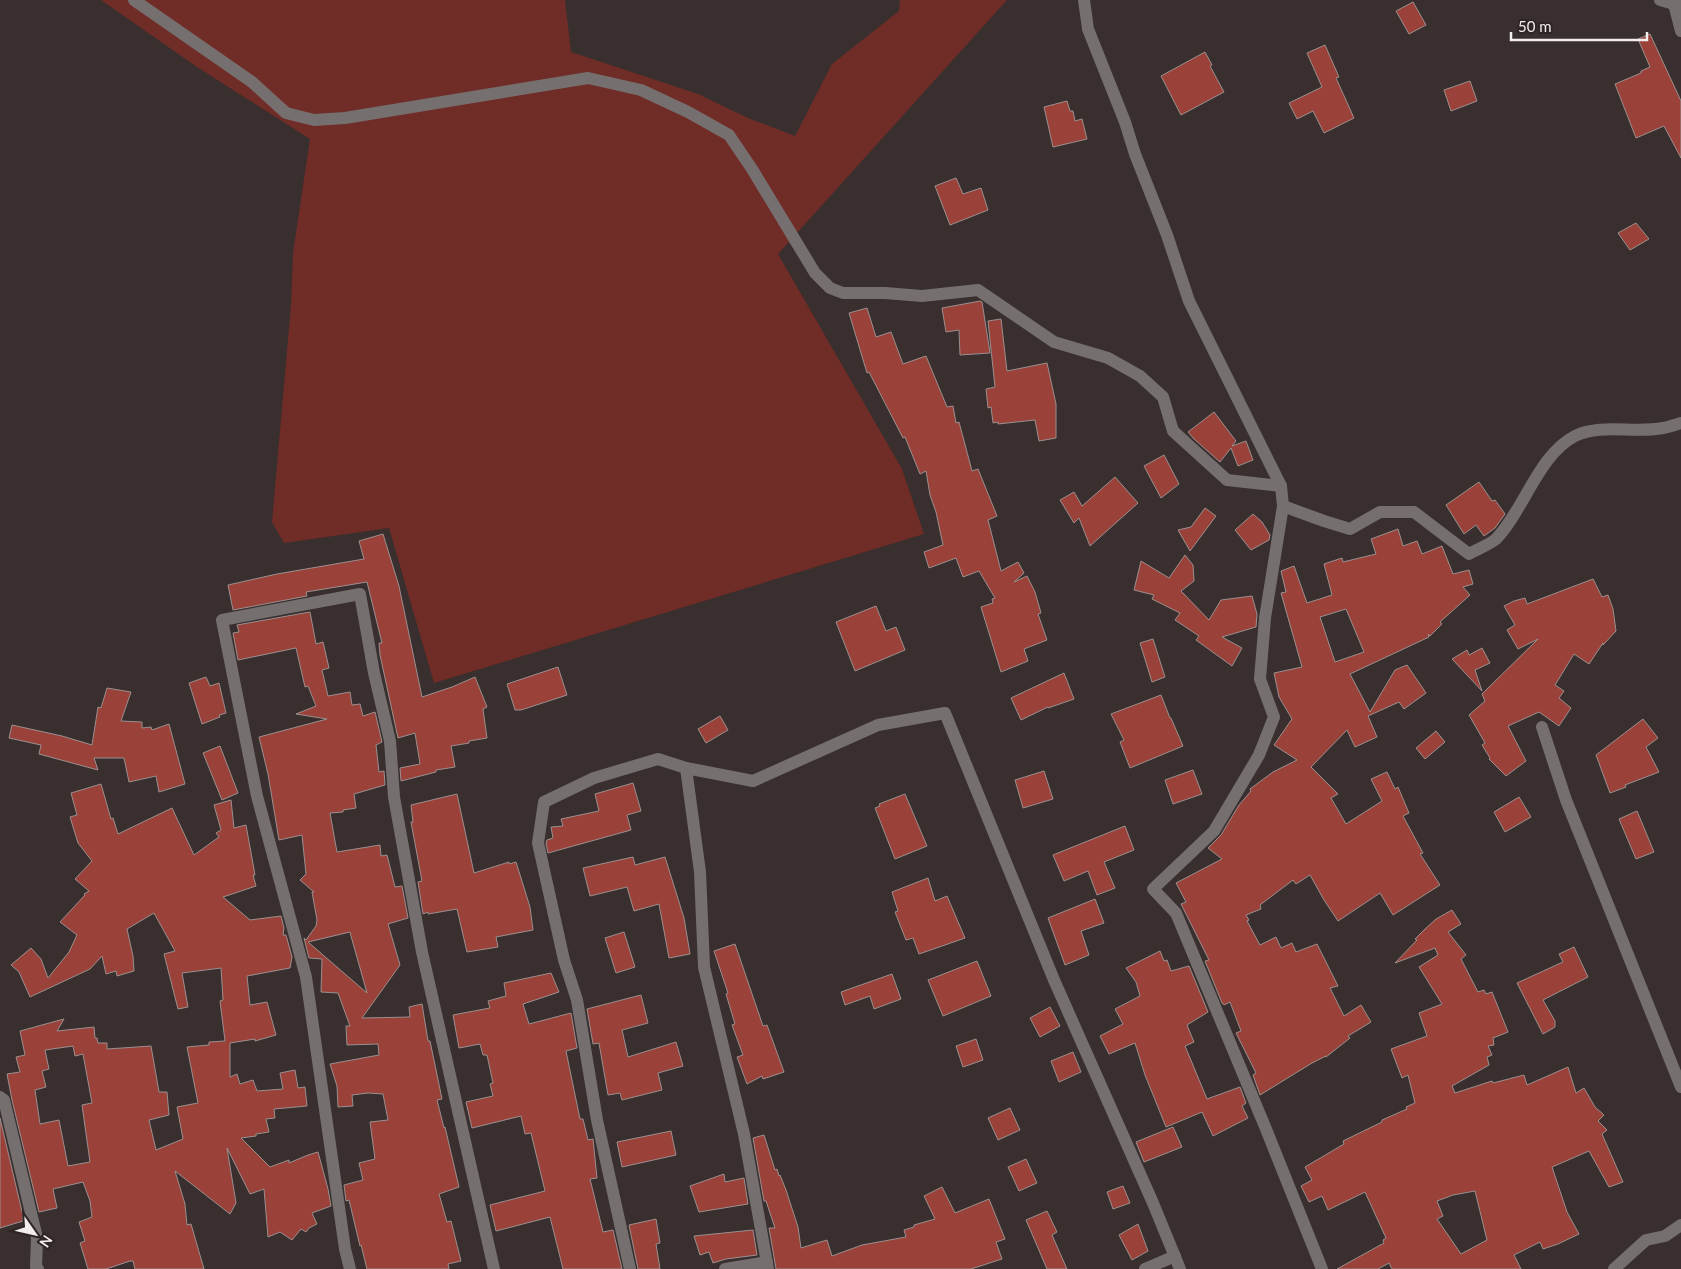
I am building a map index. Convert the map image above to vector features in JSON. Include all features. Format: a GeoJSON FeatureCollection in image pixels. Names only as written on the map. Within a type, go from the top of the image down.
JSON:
{"type":"FeatureCollection","features":[{"type":"Feature","properties":{"kind":"street"},"geometry":{"type":"LineString","coordinates":[[134,0],[252,82],[286,113],[314,120],[345,118],[588,78],[641,90],[729,134],[815,273],[830,288],[843,293],[885,293],[922,296],[978,290],[1054,342],[1108,358],[1140,376],[1163,397],[1173,431],[1227,480],[1281,486]]}},
{"type":"Feature","properties":{"kind":"street"},"geometry":{"type":"LineString","coordinates":[[1084,0],[1088,29],[1126,122],[1135,154],[1167,235],[1189,301],[1281,486],[1283,506],[1265,618],[1260,679],[1274,717],[1259,755],[1214,831],[1153,889],[1176,913],[1322,1269]]}},
{"type":"Feature","properties":{"kind":"street"},"geometry":{"type":"LineString","coordinates":[[1660,0],[1678,3],[1681,31]]}},
{"type":"Feature","properties":{"kind":"street"},"geometry":{"type":"LineString","coordinates":[[1283,506],[1324,522],[1350,529],[1380,512],[1414,512],[1469,554],[1495,540],[1552,454],[1565,442],[1577,435],[1592,430],[1662,429],[1681,423]]}},
{"type":"Feature","properties":{"kind":"street"},"geometry":{"type":"LineString","coordinates":[[350,1269],[345,1250],[306,977],[257,796],[222,620],[360,594],[374,673],[390,741],[394,797],[422,952],[494,1269]]}},
{"type":"Feature","properties":{"kind":"street"},"geometry":{"type":"LineString","coordinates":[[630,1269],[597,1120],[577,1000],[564,960],[538,843],[544,802],[594,778],[658,758],[686,768],[753,781],[878,725],[945,713],[1051,971],[1154,1203],[1180,1269]]}},
{"type":"Feature","properties":{"kind":"street"},"geometry":{"type":"LineString","coordinates":[[1542,727],[1566,800],[1681,1087]]}},
{"type":"Feature","properties":{"kind":"street"},"geometry":{"type":"LineString","coordinates":[[686,768],[700,872],[704,967],[744,1134],[767,1266],[726,1269]]}},
{"type":"Feature","properties":{"kind":"street"},"geometry":{"type":"LineString","coordinates":[[0,1097],[4,1100],[37,1238],[36,1267],[38,1269]]}},
{"type":"Feature","properties":{"kind":"street"},"geometry":{"type":"LineString","coordinates":[[1614,1269],[1646,1240],[1664,1236],[1681,1225]]}},
{"type":"Feature","properties":{"kind":"street"},"geometry":{"type":"LineString","coordinates":[[1145,1269],[1175,1256]]}},
{"type":"Feature","properties":{"kind":"shaded area"},"geometry":{"type":"Polygon","coordinates":[[[101,0],[565,0],[571,52],[698,94],[748,118],[795,136],[832,64],[899,11],[900,0],[1007,0],[778,254],[902,469],[924,534],[434,683],[389,528],[284,543],[272,522],[291,305],[293,253],[310,139],[197,67],[101,0]]]}},
{"type":"Feature","properties":{"kind":"building"},"geometry":{"type":"Polygon","coordinates":[[[1413,2],[1426,25],[1409,34],[1396,11],[1413,2]]]}},
{"type":"Feature","properties":{"kind":"building"},"geometry":{"type":"Polygon","coordinates":[[[1650,34],[1681,101],[1681,158],[1664,126],[1636,138],[1615,84],[1650,67],[1638,39],[1650,34]]]}},
{"type":"Feature","properties":{"kind":"building"},"geometry":{"type":"Polygon","coordinates":[[[1325,45],[1339,77],[1336,78],[1354,118],[1324,133],[1313,111],[1297,119],[1289,103],[1322,87],[1307,53],[1325,45]]]}},
{"type":"Feature","properties":{"kind":"building"},"geometry":{"type":"Polygon","coordinates":[[[1205,52],[1224,92],[1181,115],[1161,76],[1205,52]]]}},
{"type":"Feature","properties":{"kind":"building"},"geometry":{"type":"Polygon","coordinates":[[[1470,81],[1477,101],[1451,111],[1444,90],[1470,81]]]}},
{"type":"Feature","properties":{"kind":"building"},"geometry":{"type":"Polygon","coordinates":[[[1067,101],[1070,111],[1073,111],[1075,121],[1082,119],[1087,139],[1053,147],[1044,107],[1067,101]]]}},
{"type":"Feature","properties":{"kind":"building"},"geometry":{"type":"Polygon","coordinates":[[[956,178],[963,194],[981,188],[988,210],[950,225],[935,186],[956,178]]]}},
{"type":"Feature","properties":{"kind":"building"},"geometry":{"type":"Polygon","coordinates":[[[1636,223],[1649,239],[1630,250],[1618,233],[1636,223]]]}},
{"type":"Feature","properties":{"kind":"building"},"geometry":{"type":"Polygon","coordinates":[[[982,302],[990,353],[960,355],[959,330],[946,332],[942,308],[982,302]]]}},
{"type":"Feature","properties":{"kind":"building"},"geometry":{"type":"Polygon","coordinates":[[[867,308],[876,337],[891,332],[903,364],[926,356],[947,407],[953,406],[956,423],[959,422],[972,471],[978,469],[997,516],[988,520],[1001,571],[1018,562],[1024,573],[1014,582],[1027,576],[1035,592],[1041,613],[1038,614],[1047,640],[1024,649],[1028,661],[1001,672],[981,607],[993,603],[992,599],[995,598],[979,571],[963,577],[956,558],[929,568],[924,552],[943,545],[936,512],[930,495],[926,471],[920,474],[905,437],[903,438],[869,372],[867,373],[849,313],[867,308]]]}},
{"type":"Feature","properties":{"kind":"building"},"geometry":{"type":"Polygon","coordinates":[[[1001,319],[1007,371],[1047,363],[1056,404],[1056,438],[1039,441],[1035,420],[993,423],[991,407],[988,408],[986,389],[995,387],[988,321],[1001,319]]]}},
{"type":"Feature","properties":{"kind":"building"},"geometry":{"type":"Polygon","coordinates":[[[1214,412],[1236,441],[1232,446],[1246,441],[1253,460],[1238,466],[1231,448],[1220,462],[1188,432],[1214,412]]]}},
{"type":"Feature","properties":{"kind":"building"},"geometry":{"type":"Polygon","coordinates":[[[1164,455],[1179,484],[1161,498],[1144,466],[1164,455]]]}},
{"type":"Feature","properties":{"kind":"building"},"geometry":{"type":"Polygon","coordinates":[[[1115,477],[1138,503],[1090,546],[1079,518],[1074,523],[1060,500],[1074,492],[1082,506],[1115,477]]]}},
{"type":"Feature","properties":{"kind":"building"},"geometry":{"type":"Polygon","coordinates":[[[1479,482],[1492,501],[1495,500],[1505,514],[1495,528],[1484,536],[1476,525],[1464,534],[1446,505],[1479,482]]]}},
{"type":"Feature","properties":{"kind":"building"},"geometry":{"type":"Polygon","coordinates":[[[1205,508],[1216,516],[1190,551],[1178,530],[1191,527],[1205,508]]]}},
{"type":"Feature","properties":{"kind":"building"},"geometry":{"type":"Polygon","coordinates":[[[1253,514],[1262,522],[1270,535],[1269,540],[1251,550],[1235,530],[1253,514]]]}},
{"type":"Feature","properties":{"kind":"building"},"geometry":{"type":"Polygon","coordinates":[[[1398,529],[1403,546],[1417,541],[1422,554],[1442,546],[1453,574],[1469,570],[1473,584],[1463,587],[1470,595],[1440,622],[1442,624],[1430,636],[1428,634],[1429,637],[1350,674],[1370,712],[1395,670],[1407,665],[1426,693],[1404,709],[1399,702],[1368,716],[1377,737],[1355,747],[1347,730],[1311,767],[1338,794],[1331,798],[1346,824],[1382,801],[1371,779],[1387,772],[1395,789],[1398,787],[1409,813],[1403,816],[1423,853],[1420,854],[1440,885],[1393,915],[1380,893],[1338,921],[1310,875],[1296,884],[1293,880],[1260,905],[1261,909],[1246,915],[1249,920],[1247,921],[1260,945],[1276,937],[1281,948],[1292,943],[1296,952],[1317,944],[1338,986],[1330,988],[1344,1016],[1361,1005],[1371,1022],[1348,1036],[1350,1038],[1326,1057],[1312,1063],[1260,1095],[1253,1075],[1256,1073],[1236,1033],[1241,1031],[1230,1002],[1224,1005],[1222,1003],[1205,961],[1209,960],[1181,904],[1186,902],[1176,883],[1222,859],[1208,848],[1221,835],[1239,805],[1251,791],[1250,789],[1273,772],[1297,760],[1274,745],[1292,719],[1279,697],[1274,673],[1302,667],[1281,593],[1286,592],[1281,571],[1294,566],[1307,603],[1332,595],[1324,564],[1342,558],[1343,562],[1376,554],[1371,539],[1398,529]],[[1346,609],[1320,617],[1335,662],[1364,652],[1346,609]]]}},
{"type":"Feature","properties":{"kind":"building"},"geometry":{"type":"Polygon","coordinates":[[[383,534],[399,586],[422,697],[475,677],[487,707],[483,709],[487,738],[451,746],[455,767],[436,770],[436,772],[401,781],[400,768],[420,764],[415,733],[398,738],[380,655],[379,643],[382,643],[367,582],[306,592],[307,596],[233,610],[228,585],[277,574],[364,559],[359,541],[383,534]]]}},
{"type":"Feature","properties":{"kind":"building"},"geometry":{"type":"Polygon","coordinates":[[[1185,555],[1193,565],[1194,581],[1181,591],[1209,620],[1221,600],[1252,596],[1257,614],[1256,627],[1222,637],[1242,648],[1232,666],[1196,640],[1199,636],[1175,620],[1180,613],[1152,599],[1154,595],[1134,590],[1141,561],[1169,578],[1185,555]]]}},
{"type":"Feature","properties":{"kind":"building"},"geometry":{"type":"Polygon","coordinates":[[[1593,579],[1602,597],[1608,595],[1613,609],[1616,631],[1603,645],[1603,643],[1589,664],[1574,654],[1555,685],[1564,691],[1559,698],[1571,708],[1559,726],[1539,712],[1508,726],[1526,761],[1506,776],[1489,759],[1482,745],[1485,743],[1469,715],[1485,701],[1482,694],[1538,639],[1518,649],[1507,630],[1515,625],[1504,606],[1525,598],[1527,604],[1593,579]]]}},
{"type":"Feature","properties":{"kind":"building"},"geometry":{"type":"Polygon","coordinates":[[[876,606],[886,631],[896,627],[905,650],[855,671],[836,622],[876,606]]]}},
{"type":"Feature","properties":{"kind":"building"},"geometry":{"type":"Polygon","coordinates":[[[310,612],[316,644],[323,642],[329,668],[322,670],[328,696],[350,692],[352,705],[360,704],[363,716],[375,712],[382,742],[376,745],[379,772],[384,771],[385,785],[354,794],[356,808],[330,813],[337,852],[380,845],[381,856],[387,855],[395,887],[402,886],[408,918],[388,924],[400,965],[362,1018],[410,1017],[409,1007],[422,1004],[428,1041],[430,1041],[442,1099],[437,1100],[459,1187],[439,1194],[447,1222],[451,1221],[461,1261],[448,1264],[449,1269],[367,1269],[349,1200],[346,1201],[344,1185],[363,1180],[359,1163],[375,1159],[370,1122],[388,1120],[383,1094],[352,1095],[353,1106],[338,1107],[337,1086],[330,1064],[379,1055],[378,1044],[347,1045],[346,1026],[350,1026],[338,993],[321,992],[322,959],[309,958],[304,938],[306,940],[316,926],[317,920],[312,892],[314,892],[300,880],[306,874],[302,835],[279,840],[268,774],[259,737],[327,719],[296,714],[316,706],[308,686],[305,687],[296,648],[238,660],[233,633],[239,632],[237,625],[310,612]],[[350,932],[308,942],[367,993],[350,932]]]}},
{"type":"Feature","properties":{"kind":"building"},"geometry":{"type":"Polygon","coordinates":[[[1153,639],[1165,677],[1152,682],[1140,643],[1153,639]]]}},
{"type":"Feature","properties":{"kind":"building"},"geometry":{"type":"Polygon","coordinates":[[[1482,648],[1490,663],[1475,670],[1482,691],[1452,659],[1467,650],[1469,655],[1482,648]]]}},
{"type":"Feature","properties":{"kind":"building"},"geometry":{"type":"Polygon","coordinates":[[[558,667],[567,695],[521,710],[515,710],[507,684],[558,667]]]}},
{"type":"Feature","properties":{"kind":"building"},"geometry":{"type":"Polygon","coordinates":[[[1064,673],[1074,699],[1048,707],[1021,720],[1011,698],[1064,673]]]}},
{"type":"Feature","properties":{"kind":"building"},"geometry":{"type":"Polygon","coordinates":[[[206,677],[210,686],[219,683],[226,713],[202,724],[189,683],[206,677]]]}},
{"type":"Feature","properties":{"kind":"building"},"geometry":{"type":"Polygon","coordinates":[[[107,688],[131,692],[121,721],[142,722],[142,728],[151,727],[152,730],[169,724],[185,784],[159,792],[156,776],[129,782],[124,758],[94,758],[98,770],[39,754],[41,745],[9,738],[12,725],[92,745],[98,707],[101,708],[107,688]]]}},
{"type":"Feature","properties":{"kind":"building"},"geometry":{"type":"Polygon","coordinates":[[[1161,695],[1183,746],[1130,768],[1120,742],[1124,740],[1111,714],[1161,695]]]}},
{"type":"Feature","properties":{"kind":"building"},"geometry":{"type":"Polygon","coordinates":[[[720,716],[728,730],[706,743],[698,729],[720,716]]]}},
{"type":"Feature","properties":{"kind":"building"},"geometry":{"type":"Polygon","coordinates":[[[1643,719],[1658,738],[1646,747],[1659,772],[1610,793],[1596,755],[1643,719]]]}},
{"type":"Feature","properties":{"kind":"building"},"geometry":{"type":"Polygon","coordinates":[[[1436,731],[1445,742],[1425,759],[1416,748],[1436,731]]]}},
{"type":"Feature","properties":{"kind":"building"},"geometry":{"type":"Polygon","coordinates":[[[220,746],[238,793],[222,800],[203,753],[220,746]]]}},
{"type":"Feature","properties":{"kind":"building"},"geometry":{"type":"Polygon","coordinates":[[[1193,770],[1202,794],[1173,804],[1165,780],[1193,770]]]}},
{"type":"Feature","properties":{"kind":"building"},"geometry":{"type":"Polygon","coordinates":[[[1044,771],[1053,799],[1023,808],[1015,780],[1044,771]]]}},
{"type":"Feature","properties":{"kind":"building"},"geometry":{"type":"Polygon","coordinates":[[[633,783],[641,811],[627,815],[631,830],[548,853],[547,840],[553,838],[551,827],[563,826],[561,819],[599,811],[595,794],[633,783]]]}},
{"type":"Feature","properties":{"kind":"building"},"geometry":{"type":"Polygon","coordinates":[[[101,784],[111,819],[113,818],[118,834],[172,808],[194,855],[219,837],[216,833],[221,830],[214,805],[231,800],[234,828],[246,825],[256,886],[223,897],[250,920],[281,916],[284,928],[283,935],[286,935],[292,957],[290,968],[247,976],[250,1005],[267,1002],[276,1035],[255,1041],[255,1039],[230,1043],[230,1077],[237,1074],[240,1084],[253,1080],[257,1091],[283,1089],[280,1073],[295,1070],[298,1088],[305,1087],[307,1106],[274,1109],[275,1118],[266,1119],[269,1132],[241,1138],[270,1167],[289,1160],[289,1163],[318,1152],[331,1206],[312,1213],[317,1224],[306,1232],[301,1229],[292,1240],[280,1232],[268,1237],[264,1189],[250,1194],[227,1148],[236,1203],[230,1214],[175,1171],[185,1204],[187,1225],[191,1224],[204,1269],[135,1269],[133,1261],[130,1261],[106,1269],[88,1269],[80,1243],[85,1241],[79,1222],[92,1217],[90,1201],[83,1182],[53,1189],[57,1208],[39,1212],[7,1074],[20,1072],[16,1057],[25,1055],[20,1031],[64,1019],[57,1031],[94,1027],[95,1038],[97,1038],[98,1043],[107,1043],[107,1049],[151,1046],[159,1092],[167,1092],[169,1115],[149,1120],[156,1150],[183,1139],[177,1107],[198,1103],[187,1047],[209,1045],[209,1042],[225,1041],[220,1001],[223,1000],[221,968],[182,973],[188,1007],[178,1009],[164,954],[175,951],[154,913],[127,929],[134,971],[117,976],[116,971],[106,974],[102,956],[90,969],[30,997],[19,972],[11,965],[31,948],[41,959],[48,978],[69,952],[77,935],[60,922],[84,894],[89,891],[75,879],[92,861],[78,843],[70,817],[77,815],[71,793],[101,784]],[[73,1046],[45,1050],[49,1069],[42,1071],[46,1087],[35,1090],[40,1124],[59,1120],[68,1166],[90,1162],[82,1105],[92,1103],[83,1054],[75,1056],[73,1046]]]}},
{"type":"Feature","properties":{"kind":"building"},"geometry":{"type":"Polygon","coordinates":[[[457,794],[474,873],[509,862],[509,864],[516,862],[530,907],[533,930],[496,937],[498,947],[467,952],[457,909],[423,914],[418,882],[422,881],[411,822],[413,822],[411,805],[457,794]]]}},
{"type":"Feature","properties":{"kind":"building"},"geometry":{"type":"Polygon","coordinates":[[[905,794],[927,846],[895,859],[875,808],[880,806],[879,804],[905,794]]]}},
{"type":"Feature","properties":{"kind":"building"},"geometry":{"type":"Polygon","coordinates":[[[1519,797],[1531,817],[1505,832],[1494,812],[1519,797]]]}},
{"type":"Feature","properties":{"kind":"building"},"geometry":{"type":"Polygon","coordinates":[[[1637,811],[1654,852],[1636,859],[1619,819],[1637,811]]]}},
{"type":"Feature","properties":{"kind":"building"},"geometry":{"type":"Polygon","coordinates":[[[1125,826],[1134,850],[1104,862],[1115,888],[1097,895],[1088,871],[1064,881],[1053,855],[1125,826]]]}},
{"type":"Feature","properties":{"kind":"building"},"geometry":{"type":"Polygon","coordinates":[[[633,857],[635,865],[665,857],[684,918],[690,954],[669,958],[659,904],[634,911],[627,887],[590,896],[583,868],[633,857]]]}},
{"type":"Feature","properties":{"kind":"building"},"geometry":{"type":"Polygon","coordinates":[[[928,878],[935,901],[947,896],[965,938],[919,954],[913,938],[906,940],[895,912],[898,911],[892,892],[928,878]]]}},
{"type":"Feature","properties":{"kind":"building"},"geometry":{"type":"Polygon","coordinates":[[[1095,899],[1104,923],[1081,931],[1089,955],[1065,965],[1048,918],[1095,899]]]}},
{"type":"Feature","properties":{"kind":"building"},"geometry":{"type":"Polygon","coordinates":[[[1452,910],[1461,924],[1448,932],[1466,955],[1461,959],[1478,992],[1484,990],[1486,994],[1492,992],[1508,1032],[1493,1038],[1494,1045],[1488,1046],[1492,1055],[1487,1057],[1489,1065],[1452,1086],[1455,1093],[1492,1081],[1493,1083],[1524,1075],[1527,1085],[1568,1067],[1576,1093],[1584,1088],[1595,1107],[1604,1115],[1598,1121],[1607,1130],[1602,1134],[1623,1182],[1609,1187],[1589,1151],[1552,1167],[1567,1212],[1579,1234],[1543,1249],[1540,1242],[1514,1255],[1521,1269],[1392,1269],[1389,1263],[1378,1269],[1337,1269],[1384,1243],[1383,1240],[1386,1238],[1365,1192],[1328,1210],[1322,1196],[1309,1202],[1301,1186],[1312,1180],[1305,1167],[1344,1144],[1343,1141],[1407,1109],[1406,1107],[1415,1103],[1408,1075],[1402,1078],[1391,1049],[1427,1036],[1419,1013],[1442,1004],[1419,967],[1438,955],[1435,948],[1395,963],[1417,940],[1415,939],[1436,919],[1452,910]],[[1475,1191],[1453,1195],[1437,1201],[1443,1216],[1437,1219],[1461,1254],[1487,1240],[1475,1191]]]}},
{"type":"Feature","properties":{"kind":"building"},"geometry":{"type":"Polygon","coordinates":[[[624,932],[635,967],[616,973],[605,938],[624,932]]]}},
{"type":"Feature","properties":{"kind":"building"},"geometry":{"type":"Polygon","coordinates":[[[735,944],[763,1026],[767,1025],[784,1072],[763,1079],[762,1076],[747,1084],[737,1057],[743,1055],[732,1025],[735,1024],[726,994],[728,993],[714,951],[735,944]]]}},
{"type":"Feature","properties":{"kind":"building"},"geometry":{"type":"Polygon","coordinates":[[[1574,947],[1588,977],[1543,1000],[1555,1021],[1555,1027],[1543,1034],[1517,983],[1563,962],[1559,954],[1574,947]]]}},
{"type":"Feature","properties":{"kind":"building"},"geometry":{"type":"Polygon","coordinates":[[[1160,951],[1164,961],[1167,960],[1171,971],[1189,966],[1208,1012],[1187,1025],[1194,1042],[1185,1046],[1207,1099],[1240,1087],[1246,1103],[1242,1106],[1248,1118],[1213,1136],[1202,1112],[1166,1127],[1145,1075],[1135,1043],[1109,1054],[1100,1036],[1123,1024],[1115,1009],[1140,996],[1136,982],[1126,968],[1160,951]]]}},
{"type":"Feature","properties":{"kind":"building"},"geometry":{"type":"Polygon","coordinates":[[[977,961],[991,996],[943,1016],[928,980],[977,961]]]}},
{"type":"Feature","properties":{"kind":"building"},"geometry":{"type":"Polygon","coordinates":[[[551,973],[559,992],[523,1004],[529,1024],[571,1013],[577,1048],[566,1051],[580,1119],[583,1119],[588,1140],[593,1139],[597,1178],[590,1179],[603,1232],[613,1230],[622,1269],[563,1269],[550,1217],[496,1231],[490,1205],[545,1191],[531,1133],[525,1134],[521,1116],[472,1128],[466,1102],[493,1096],[490,1084],[493,1083],[487,1055],[483,1055],[480,1044],[459,1048],[453,1015],[490,1008],[488,1001],[506,996],[504,983],[551,973]]]}},
{"type":"Feature","properties":{"kind":"building"},"geometry":{"type":"Polygon","coordinates":[[[892,974],[901,999],[874,1009],[870,996],[845,1005],[841,992],[892,974]]]}},
{"type":"Feature","properties":{"kind":"building"},"geometry":{"type":"Polygon","coordinates":[[[641,995],[648,1023],[622,1030],[628,1057],[676,1042],[683,1066],[658,1073],[662,1090],[622,1100],[620,1093],[608,1095],[599,1043],[593,1044],[587,1009],[641,995]]]}},
{"type":"Feature","properties":{"kind":"building"},"geometry":{"type":"Polygon","coordinates":[[[1050,1007],[1060,1026],[1040,1037],[1030,1018],[1050,1007]]]}},
{"type":"Feature","properties":{"kind":"building"},"geometry":{"type":"Polygon","coordinates":[[[976,1039],[983,1060],[963,1067],[956,1046],[976,1039]]]}},
{"type":"Feature","properties":{"kind":"building"},"geometry":{"type":"Polygon","coordinates":[[[1073,1052],[1081,1072],[1059,1082],[1051,1061],[1073,1052]]]}},
{"type":"Feature","properties":{"kind":"building"},"geometry":{"type":"Polygon","coordinates":[[[1010,1108],[1020,1130],[998,1140],[988,1118],[1010,1108]]]}},
{"type":"Feature","properties":{"kind":"building"},"geometry":{"type":"Polygon","coordinates":[[[0,1118],[23,1221],[0,1228],[0,1118]]]}},
{"type":"Feature","properties":{"kind":"building"},"geometry":{"type":"Polygon","coordinates":[[[1173,1127],[1182,1147],[1144,1162],[1136,1142],[1173,1127]]]}},
{"type":"Feature","properties":{"kind":"building"},"geometry":{"type":"Polygon","coordinates":[[[671,1131],[676,1155],[622,1167],[617,1142],[671,1131]]]}},
{"type":"Feature","properties":{"kind":"building"},"geometry":{"type":"Polygon","coordinates":[[[764,1135],[775,1170],[777,1169],[786,1190],[798,1227],[801,1248],[827,1240],[832,1256],[862,1245],[906,1237],[904,1230],[935,1219],[924,1196],[942,1187],[955,1213],[989,1199],[1005,1239],[996,1242],[1002,1259],[971,1269],[776,1269],[769,1228],[775,1228],[766,1201],[764,1201],[753,1138],[764,1135]]]}},
{"type":"Feature","properties":{"kind":"building"},"geometry":{"type":"Polygon","coordinates":[[[1026,1159],[1037,1183],[1019,1191],[1008,1167],[1026,1159]]]}},
{"type":"Feature","properties":{"kind":"building"},"geometry":{"type":"Polygon","coordinates":[[[724,1174],[725,1182],[744,1178],[748,1204],[699,1212],[690,1186],[724,1174]]]}},
{"type":"Feature","properties":{"kind":"building"},"geometry":{"type":"Polygon","coordinates":[[[1123,1186],[1130,1203],[1113,1209],[1107,1192],[1123,1186]]]}},
{"type":"Feature","properties":{"kind":"building"},"geometry":{"type":"Polygon","coordinates":[[[1047,1211],[1057,1232],[1052,1235],[1067,1269],[1047,1269],[1026,1220],[1047,1211]]]}},
{"type":"Feature","properties":{"kind":"building"},"geometry":{"type":"Polygon","coordinates":[[[656,1219],[660,1243],[656,1244],[660,1269],[638,1269],[629,1225],[656,1219]]]}},
{"type":"Feature","properties":{"kind":"building"},"geometry":{"type":"Polygon","coordinates":[[[1138,1224],[1148,1251],[1132,1260],[1119,1235],[1138,1224]]]}},
{"type":"Feature","properties":{"kind":"building"},"geometry":{"type":"Polygon","coordinates":[[[753,1230],[757,1255],[726,1259],[713,1263],[709,1252],[700,1255],[694,1236],[753,1230]]]}}]}
